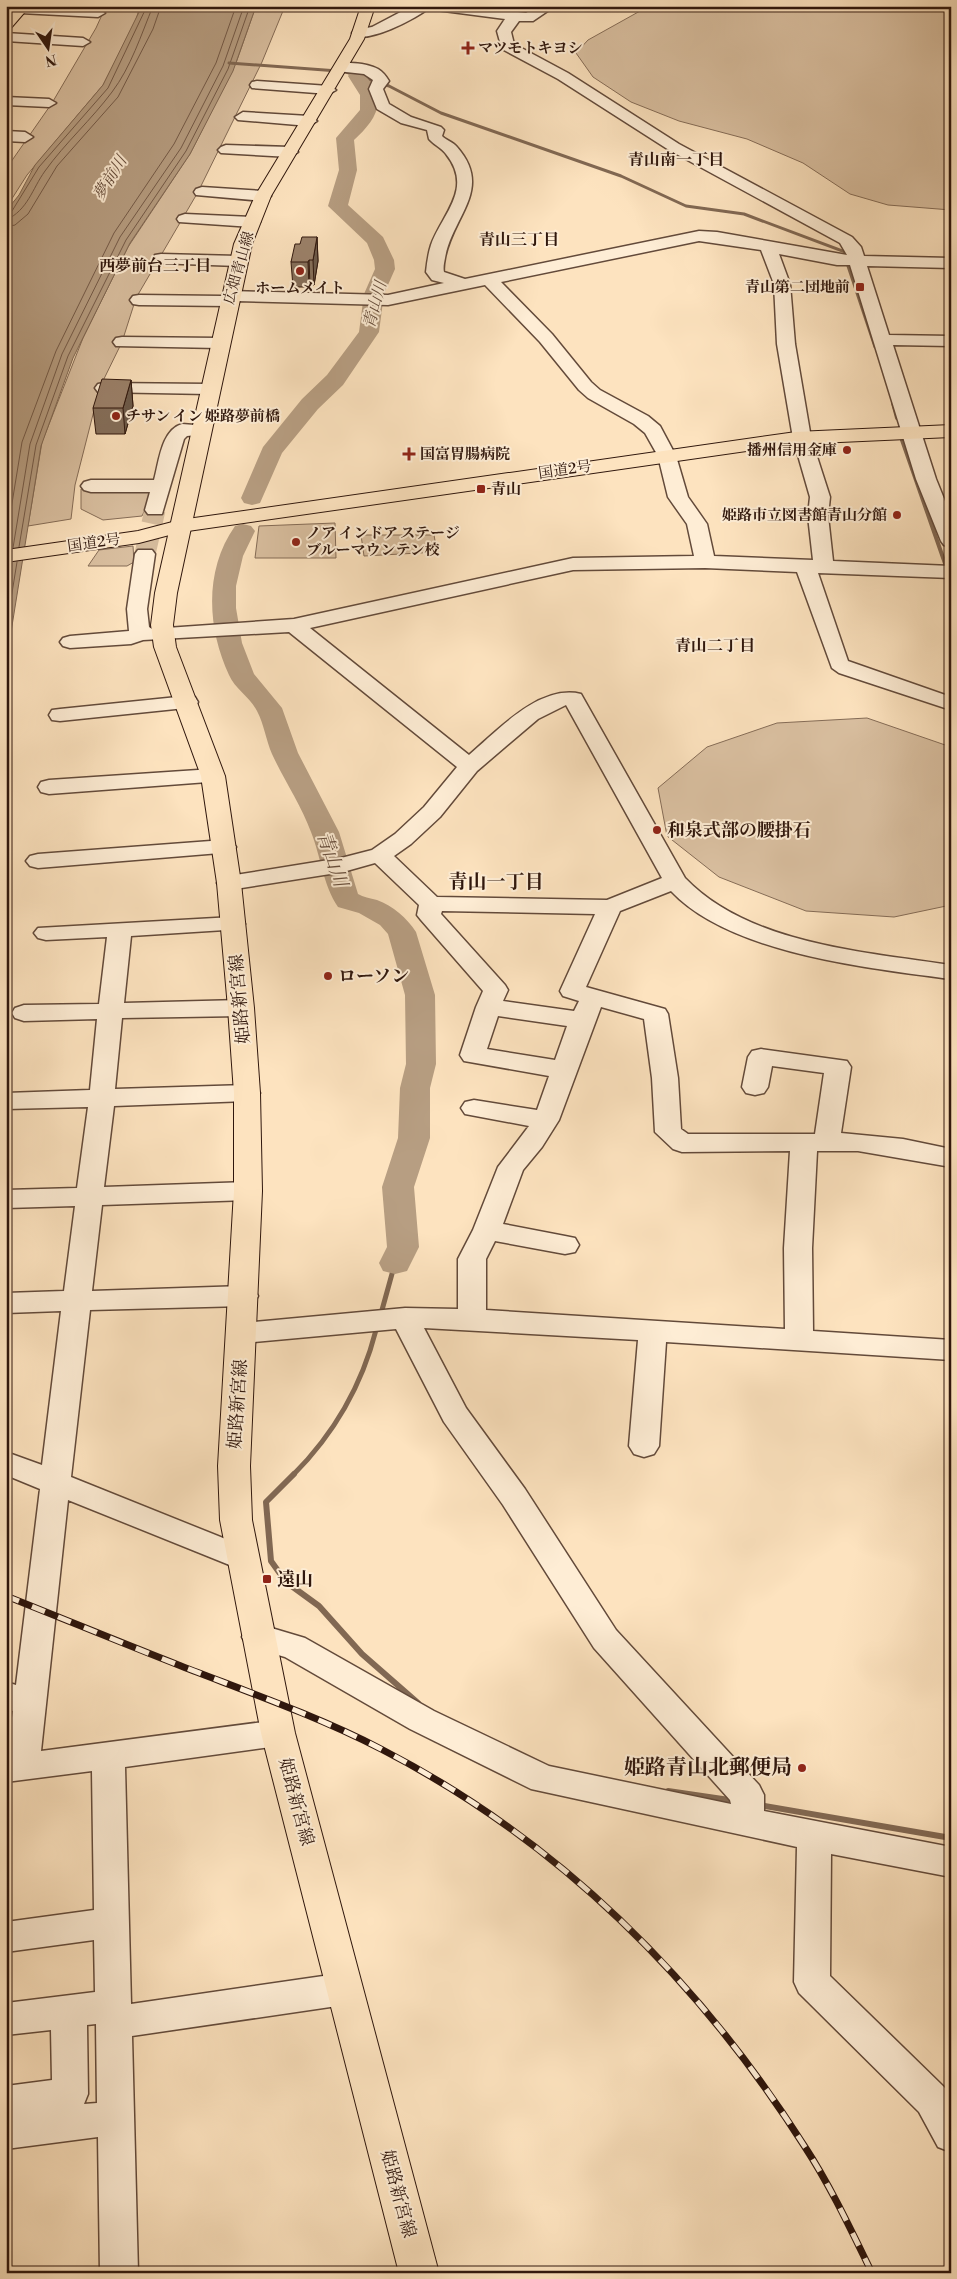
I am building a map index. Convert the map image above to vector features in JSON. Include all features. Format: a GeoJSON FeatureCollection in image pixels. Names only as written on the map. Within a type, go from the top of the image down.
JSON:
{"type":"FeatureCollection","features":[{"type":"Feature","properties":{"kind":"main road","name":"広畑青山線"},"geometry":{"type":"LineString","coordinates":[[180,526],[238,260],[263,196],[337,75],[359,33],[368,6]]}},
{"type":"Feature","properties":{"kind":"main road"},"geometry":{"type":"LineString","coordinates":[[6,26],[22,8]]}},
{"type":"Feature","properties":{"kind":"main road","name":"国道2号"},"geometry":{"type":"LineString","coordinates":[[6,545],[139,537],[180,526],[802,438],[911,431],[951,431]]}},
{"type":"Feature","properties":{"kind":"main road","name":"姫路新宮線"},"geometry":{"type":"LineString","coordinates":[[180,526],[163,608],[152,634],[172,667],[187,702],[213,776],[229,883],[247,1093],[248,1192],[234,1466],[236,1520],[278,1733],[418,2273]]}},
{"type":"Feature","properties":{"kind":"main road","name":"国道2号"},"geometry":{"type":"LineString","coordinates":[[6,556],[81,540]]}},
{"type":"Feature","properties":{"kind":"street"},"geometry":{"type":"LineString","coordinates":[[359,33],[376,31],[423,6]]}},
{"type":"Feature","properties":{"kind":"street"},"geometry":{"type":"LineString","coordinates":[[436,6],[532,17],[548,6]]}},
{"type":"Feature","properties":{"kind":"street"},"geometry":{"type":"LineString","coordinates":[[22,8],[98,14]]}},
{"type":"Feature","properties":{"kind":"street"},"geometry":{"type":"LineString","coordinates":[[512,16],[512,22],[504,30],[507,46],[563,76],[674,147],[846,240],[858,258],[926,479],[951,541]]}},
{"type":"Feature","properties":{"kind":"street"},"geometry":{"type":"LineString","coordinates":[[6,38],[83,42]]}},
{"type":"Feature","properties":{"kind":"street"},"geometry":{"type":"LineString","coordinates":[[257,85],[369,70],[380,85],[382,106],[406,120],[432,127],[436,130],[434,136],[438,141],[448,145],[461,165],[466,183],[462,202],[439,245],[434,272],[438,276],[464,284]]}},
{"type":"Feature","properties":{"kind":"street"},"geometry":{"type":"LineString","coordinates":[[6,101],[49,103]]}},
{"type":"Feature","properties":{"kind":"street"},"geometry":{"type":"LineString","coordinates":[[243,117],[309,121]]}},
{"type":"Feature","properties":{"kind":"street"},"geometry":{"type":"LineString","coordinates":[[6,136],[24,137]]}},
{"type":"Feature","properties":{"kind":"street"},"geometry":{"type":"LineString","coordinates":[[226,150],[290,152]]}},
{"type":"Feature","properties":{"kind":"street"},"geometry":{"type":"LineString","coordinates":[[202,192],[263,196]]}},
{"type":"Feature","properties":{"kind":"street"},"geometry":{"type":"LineString","coordinates":[[185,219],[252,222]]}},
{"type":"Feature","properties":{"kind":"street"},"geometry":{"type":"LineString","coordinates":[[139,300],[388,300],[699,236],[717,236],[837,260],[858,258],[951,263]]}},
{"type":"Feature","properties":{"kind":"street"},"geometry":{"type":"LineString","coordinates":[[768,247],[782,284],[786,344],[802,438],[820,497],[814,565],[839,664],[846,669],[951,704]]}},
{"type":"Feature","properties":{"kind":"street"},"geometry":{"type":"LineString","coordinates":[[161,259],[238,260]]}},
{"type":"Feature","properties":{"kind":"street"},"geometry":{"type":"LineString","coordinates":[[490,279],[546,338],[585,386],[594,394],[642,420],[653,430],[668,456],[678,497],[697,524],[705,562]]}},
{"type":"Feature","properties":{"kind":"street"},"geometry":{"type":"LineString","coordinates":[[883,340],[951,341]]}},
{"type":"Feature","properties":{"kind":"street"},"geometry":{"type":"LineString","coordinates":[[122,342],[219,343]]}},
{"type":"Feature","properties":{"kind":"street"},"geometry":{"type":"LineString","coordinates":[[104,388],[209,389]]}},
{"type":"Feature","properties":{"kind":"street"},"geometry":{"type":"LineString","coordinates":[[155,510],[175,438],[182,430],[200,430]]}},
{"type":"Feature","properties":{"kind":"street"},"geometry":{"type":"LineString","coordinates":[[91,486],[162,486]]}},
{"type":"Feature","properties":{"kind":"street"},"geometry":{"type":"LineString","coordinates":[[145,554],[137,609],[139,630],[152,634]]}},
{"type":"Feature","properties":{"kind":"street"},"geometry":{"type":"LineString","coordinates":[[70,642],[131,638],[152,634],[294,625],[573,564],[705,562],[814,565],[947,572]]}},
{"type":"Feature","properties":{"kind":"street"},"geometry":{"type":"LineString","coordinates":[[294,625],[469,766]]}},
{"type":"Feature","properties":{"kind":"street"},"geometry":{"type":"LineString","coordinates":[[229,883],[334,866],[380,855],[403,839],[432,812],[469,766],[530,714],[564,698],[573,699],[675,881],[696,902],[737,923],[783,940],[830,954],[951,972]]}},
{"type":"Feature","properties":{"kind":"street"},"geometry":{"type":"LineString","coordinates":[[60,716],[187,702]]}},
{"type":"Feature","properties":{"kind":"street"},"geometry":{"type":"LineString","coordinates":[[49,787],[213,776]]}},
{"type":"Feature","properties":{"kind":"street"},"geometry":{"type":"LineString","coordinates":[[38,861],[224,847]]}},
{"type":"Feature","properties":{"kind":"street"},"geometry":{"type":"LineString","coordinates":[[380,855],[431,904],[610,907],[675,881]]}},
{"type":"Feature","properties":{"kind":"street"},"geometry":{"type":"LineString","coordinates":[[431,904],[429,915],[496,990],[488,1007],[473,1055],[565,1070]]}},
{"type":"Feature","properties":{"kind":"street"},"geometry":{"type":"LineString","coordinates":[[610,907],[572,991],[656,1014],[666,1078],[668,1132],[682,1143],[815,1142],[876,1145],[951,1158]]}},
{"type":"Feature","properties":{"kind":"street"},"geometry":{"type":"LineString","coordinates":[[46,934],[233,924]]}},
{"type":"Feature","properties":{"kind":"street"},"geometry":{"type":"LineString","coordinates":[[120,930],[109,1011],[102,1098],[54,1481],[18,1700],[15,1768],[278,1733]]}},
{"type":"Feature","properties":{"kind":"street"},"geometry":{"type":"LineString","coordinates":[[472,1320],[472,1259],[487,1230],[511,1167],[533,1142],[546,1120],[582,1020],[593,997]]}},
{"type":"Feature","properties":{"kind":"street"},"geometry":{"type":"LineString","coordinates":[[488,1007],[582,1020]]}},
{"type":"Feature","properties":{"kind":"street"},"geometry":{"type":"LineString","coordinates":[[24,1013],[241,1008]]}},
{"type":"Feature","properties":{"kind":"street"},"geometry":{"type":"LineString","coordinates":[[754,1087],[761,1057],[838,1067],[815,1142],[798,1248],[799,1340]]}},
{"type":"Feature","properties":{"kind":"street"},"geometry":{"type":"LineString","coordinates":[[6,1101],[247,1093]]}},
{"type":"Feature","properties":{"kind":"street"},"geometry":{"type":"LineString","coordinates":[[474,1108],[546,1120]]}},
{"type":"Feature","properties":{"kind":"street"},"geometry":{"type":"LineString","coordinates":[[6,1199],[248,1192]]}},
{"type":"Feature","properties":{"kind":"street"},"geometry":{"type":"LineString","coordinates":[[487,1230],[565,1245]]}},
{"type":"Feature","properties":{"kind":"street"},"geometry":{"type":"LineString","coordinates":[[6,1303],[244,1296]]}},
{"type":"Feature","properties":{"kind":"street"},"geometry":{"type":"LineString","coordinates":[[242,1332],[405,1318],[472,1320],[951,1350]]}},
{"type":"Feature","properties":{"kind":"street"},"geometry":{"type":"LineString","coordinates":[[405,1318],[454,1414],[514,1497],[605,1639],[748,1808]]}},
{"type":"Feature","properties":{"kind":"street"},"geometry":{"type":"LineString","coordinates":[[644,1446],[653,1331]]}},
{"type":"Feature","properties":{"kind":"street"},"geometry":{"type":"LineString","coordinates":[[6,1462],[242,1558]]}},
{"type":"Feature","properties":{"kind":"street"},"geometry":{"type":"LineString","coordinates":[[258,1637],[294,1647],[422,1720],[543,1778],[748,1808],[814,1836],[951,1862]]}},
{"type":"Feature","properties":{"kind":"street"},"geometry":{"type":"LineString","coordinates":[[108,1756],[119,2273]]}},
{"type":"Feature","properties":{"kind":"street"},"geometry":{"type":"LineString","coordinates":[[814,1836],[812,1982],[932,2100],[951,2134]]}},
{"type":"Feature","properties":{"kind":"street"},"geometry":{"type":"LineString","coordinates":[[6,1937],[112,1923]]}},
{"type":"Feature","properties":{"kind":"street"},"geometry":{"type":"LineString","coordinates":[[6,2019],[113,2014],[344,1989]]}},
{"type":"Feature","properties":{"kind":"street"},"geometry":{"type":"LineString","coordinates":[[6,2103],[70,2094],[69,2012]]}},
{"type":"Feature","properties":{"kind":"street"},"geometry":{"type":"LineString","coordinates":[[6,2132],[116,2117]]}},
{"type":"Feature","properties":{"kind":"shaded area"},"geometry":{"type":"Polygon","coordinates":[[[106,6],[140,6],[135,23],[103,85],[27,175],[6,208],[6,169],[52,103],[96,28],[106,6]]]}},
{"type":"Feature","properties":{"kind":"shaded area"},"geometry":{"type":"Polygon","coordinates":[[[256,6],[285,6],[262,62],[198,192],[136,298],[122,342],[100,387],[75,485],[71,519],[28,526],[42,442],[83,338],[128,247],[190,154],[236,63],[256,6]]]}},
{"type":"Feature","properties":{"kind":"shaded area"},"geometry":{"type":"Polygon","coordinates":[[[649,6],[951,6],[951,210],[888,205],[850,194],[803,163],[747,139],[679,121],[631,102],[593,77],[576,53],[588,40],[649,6]]]}},
{"type":"Feature","properties":{"kind":"shaded area"},"geometry":{"type":"Polygon","coordinates":[[[81,489],[155,489],[142,516],[103,520],[81,509],[81,489]]]}},
{"type":"Feature","properties":{"kind":"shaded area","name":"ノア インドア ステージ ブルーマウンテン校"},"geometry":{"type":"Polygon","coordinates":[[[335,523],[336,558],[255,558],[259,526],[335,523]]]}},
{"type":"Feature","properties":{"kind":"shaded area","name":"ノア インドア ステージ ブルーマウンテン校"},"geometry":{"type":"Polygon","coordinates":[[[361,535],[434,535],[437,552],[364,556],[361,535]]]}},
{"type":"Feature","properties":{"kind":"shaded area"},"geometry":{"type":"Polygon","coordinates":[[[133,546],[134,562],[127,566],[88,566],[99,550],[133,546]]]}},
{"type":"Feature","properties":{"kind":"shaded area"},"geometry":{"type":"Polygon","coordinates":[[[867,718],[951,747],[951,905],[894,917],[806,911],[719,877],[667,836],[658,788],[707,747],[777,723],[867,718]]]}},
{"type":"Feature","properties":{"kind":"water","name":"夢前川"},"geometry":{"type":"Polygon","coordinates":[[[142,6],[256,6],[233,71],[190,154],[130,243],[73,358],[41,446],[6,663],[6,211],[19,195],[35,165],[103,85],[142,6]]]}},
{"type":"Feature","properties":{"kind":"building"},"geometry":{"type":"Polygon","coordinates":[[[302,237],[317,237],[313,260],[308,262],[291,262],[295,244],[300,244],[302,237]]]}},
{"type":"Feature","properties":{"kind":"building"},"geometry":{"type":"Polygon","coordinates":[[[102,379],[131,380],[123,408],[93,408],[102,379]]]}},
{"type":"Feature","properties":{"kind":"waterway"},"geometry":{"type":"LineString","coordinates":[[229,63],[338,71]]}},
{"type":"Feature","properties":{"kind":"waterway"},"geometry":{"type":"LineString","coordinates":[[346,72],[389,86],[441,113],[621,176],[686,206],[744,214],[853,255]]}},
{"type":"Feature","properties":{"kind":"waterway","name":"青山川"},"geometry":{"type":"LineString","coordinates":[[252,498],[271,452],[310,404],[335,380],[361,346],[369,332],[374,294],[385,269],[384,260],[376,241],[338,206],[348,170],[344,146],[345,138],[360,123],[369,110],[370,102],[368,95],[357,76]]}},
{"type":"Feature","properties":{"kind":"waterway"},"geometry":{"type":"LineString","coordinates":[[846,260],[875,347]]}},
{"type":"Feature","properties":{"kind":"waterway"},"geometry":{"type":"LineString","coordinates":[[893,403],[897,418]]}},
{"type":"Feature","properties":{"kind":"waterway"},"geometry":{"type":"LineString","coordinates":[[902,440],[948,572]]}},
{"type":"Feature","properties":{"kind":"waterway","name":"青山川"},"geometry":{"type":"LineString","coordinates":[[243,531],[231,556],[224,586],[224,608],[230,643],[242,676],[269,708],[285,753],[325,832],[344,894],[348,901],[369,907],[390,919],[402,932],[420,995],[421,1064],[415,1088],[414,1138],[398,1187],[403,1247],[395,1263]]}},
{"type":"Feature","properties":{"kind":"waterway"},"geometry":{"type":"LineString","coordinates":[[382,1310],[395,1263]]}},
{"type":"Feature","properties":{"kind":"waterway"},"geometry":{"type":"LineString","coordinates":[[293,1475],[321,1443],[344,1408],[363,1370],[376,1330]]}},
{"type":"Feature","properties":{"kind":"waterway"},"geometry":{"type":"LineString","coordinates":[[293,1475],[266,1502],[271,1561],[286,1582],[319,1606],[362,1654],[418,1703]]}},
{"type":"Feature","properties":{"kind":"waterway"},"geometry":{"type":"LineString","coordinates":[[668,1791],[736,1801]]}},
{"type":"Feature","properties":{"kind":"waterway"},"geometry":{"type":"LineString","coordinates":[[759,1805],[951,1838]]}},
{"type":"Feature","properties":{"kind":"tunnel"},"geometry":{"type":"LineString","coordinates":[[145,554],[155,510]]}},
{"type":"Feature","properties":{"kind":"railway"},"geometry":{"type":"LineString","coordinates":[[6,1596],[282,1705],[357,1737],[446,1785],[507,1826],[565,1871],[620,1920],[671,1972],[719,2027],[764,2086],[805,2147],[840,2209],[872,2273]]}},
{"type":"Feature","properties":{"kind":"place","name":"マツモトキヨシ"},"geometry":{"type":"Point","coordinates":[468,48]}},
{"type":"Feature","properties":{"kind":"place","name":"ホームメイト"},"geometry":{"type":"Point","coordinates":[300,271]}},
{"type":"Feature","properties":{"kind":"place","name":"青山第二団地前"},"geometry":{"type":"Point","coordinates":[860,287]}},
{"type":"Feature","properties":{"kind":"place","name":"チサン イン 姫路夢前橋"},"geometry":{"type":"Point","coordinates":[116,416]}},
{"type":"Feature","properties":{"kind":"place","name":"播州信用金庫"},"geometry":{"type":"Point","coordinates":[847,450]}},
{"type":"Feature","properties":{"kind":"place","name":"国富胃腸病院"},"geometry":{"type":"Point","coordinates":[409,454]}},
{"type":"Feature","properties":{"kind":"place","name":"青山"},"geometry":{"type":"Point","coordinates":[481,489]}},
{"type":"Feature","properties":{"kind":"place","name":"姫路市立図書館青山分館"},"geometry":{"type":"Point","coordinates":[897,515]}},
{"type":"Feature","properties":{"kind":"place","name":"ノア インドア ステージ ブルーマウンテン校"},"geometry":{"type":"Point","coordinates":[296,542]}},
{"type":"Feature","properties":{"kind":"place","name":"和泉式部の腰掛石"},"geometry":{"type":"Point","coordinates":[657,830]}},
{"type":"Feature","properties":{"kind":"place","name":"ローソン"},"geometry":{"type":"Point","coordinates":[328,976]}},
{"type":"Feature","properties":{"kind":"place","name":"遠山"},"geometry":{"type":"Point","coordinates":[267,1579]}},
{"type":"Feature","properties":{"kind":"place","name":"姫路青山北郵便局"},"geometry":{"type":"Point","coordinates":[802,1768]}},
{"type":"Feature","properties":{"kind":"district","name":"青山南一丁目"},"geometry":{"type":"Point","coordinates":[676,160]}},
{"type":"Feature","properties":{"kind":"district","name":"青山三丁目"},"geometry":{"type":"Point","coordinates":[519,240]}},
{"type":"Feature","properties":{"kind":"district","name":"西夢前台三丁目"},"geometry":{"type":"Point","coordinates":[155,266]}},
{"type":"Feature","properties":{"kind":"district","name":"青山二丁目"},"geometry":{"type":"Point","coordinates":[715,646]}},
{"type":"Feature","properties":{"kind":"district","name":"青山一丁目"},"geometry":{"type":"Point","coordinates":[496,882]}}]}
